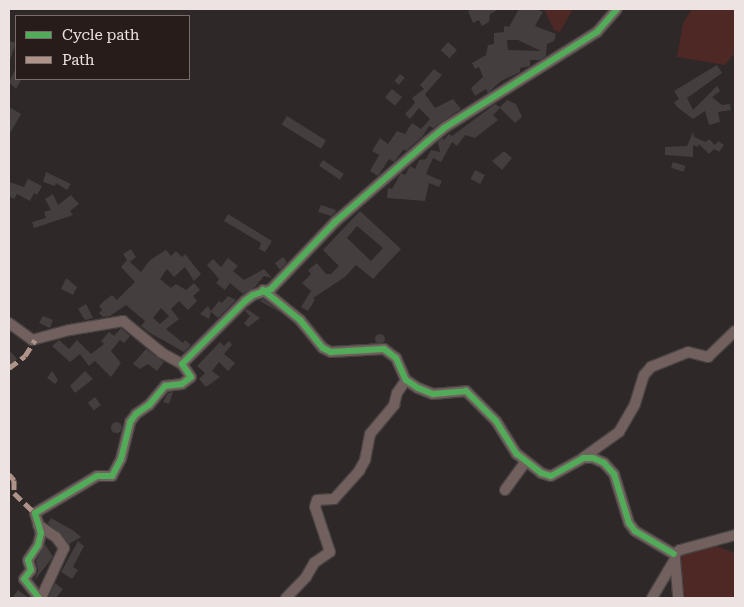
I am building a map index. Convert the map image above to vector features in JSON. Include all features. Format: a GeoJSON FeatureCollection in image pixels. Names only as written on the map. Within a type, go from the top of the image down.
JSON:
{"type":"FeatureCollection","features":[{"type":"Feature","properties":{"kind":"street"},"geometry":{"type":"LineString","coordinates":[[182,364],[246,301],[263,290],[271,289],[292,270],[335,222],[444,128],[597,32],[616,9]]}},
{"type":"Feature","properties":{"kind":"street"},"geometry":{"type":"LineString","coordinates":[[263,290],[300,320],[323,348],[331,352],[384,349],[402,364],[406,380],[433,394],[466,391],[496,421],[525,462],[550,476],[583,458],[619,432],[635,404],[644,375],[651,367],[688,352],[708,358],[735,331]]}},
{"type":"Feature","properties":{"kind":"street"},"geometry":{"type":"LineString","coordinates":[[9,323],[32,340],[70,330],[123,321],[162,353],[182,364],[191,376],[182,384],[165,386],[149,405],[136,414],[130,422],[121,459],[112,476],[97,476],[40,509],[35,515],[40,539],[28,560],[31,570],[24,579],[40,598],[64,548],[56,537],[38,526]]}},
{"type":"Feature","properties":{"kind":"street"},"geometry":{"type":"LineString","coordinates":[[286,598],[306,577],[314,563],[330,552],[315,507],[317,500],[334,498],[358,471],[365,460],[370,434],[394,405],[397,393],[406,380]]}},
{"type":"Feature","properties":{"kind":"street"},"geometry":{"type":"LineString","coordinates":[[583,458],[594,458],[604,463],[614,474],[624,514],[635,531],[674,557]]}},
{"type":"Feature","properties":{"kind":"street"},"geometry":{"type":"LineString","coordinates":[[505,490],[525,462]]}},
{"type":"Feature","properties":{"kind":"street"},"geometry":{"type":"LineString","coordinates":[[652,598],[674,557],[735,535]]}},
{"type":"Feature","properties":{"kind":"street"},"geometry":{"type":"LineString","coordinates":[[674,557],[678,598]]}},
{"type":"Feature","properties":{"kind":"shaded area"},"geometry":{"type":"Polygon","coordinates":[[[544,9],[573,9],[560,32],[554,30],[544,9]]]}},
{"type":"Feature","properties":{"kind":"shaded area"},"geometry":{"type":"Polygon","coordinates":[[[692,9],[735,9],[735,53],[725,65],[677,57],[683,23],[692,9]]]}},
{"type":"Feature","properties":{"kind":"shaded area"},"geometry":{"type":"Polygon","coordinates":[[[714,545],[735,553],[735,598],[679,598],[677,556],[714,545]]]}},
{"type":"Feature","properties":{"kind":"building"},"geometry":{"type":"Polygon","coordinates":[[[473,9],[499,9],[490,14],[489,22],[482,26],[479,20],[473,23],[468,11],[473,9]]]}},
{"type":"Feature","properties":{"kind":"building"},"geometry":{"type":"Polygon","coordinates":[[[519,9],[536,9],[543,12],[535,26],[556,34],[554,41],[547,44],[546,56],[540,60],[530,60],[530,66],[520,68],[520,72],[501,81],[488,93],[486,89],[475,96],[471,88],[483,77],[479,67],[475,69],[472,63],[486,55],[488,45],[494,44],[494,33],[504,32],[504,26],[509,27],[519,9]],[[507,40],[508,50],[541,51],[518,40],[507,40]]]}},
{"type":"Feature","properties":{"kind":"building"},"geometry":{"type":"Polygon","coordinates":[[[9,41],[15,43],[15,46],[9,63],[9,41]]]}},
{"type":"Feature","properties":{"kind":"building"},"geometry":{"type":"Polygon","coordinates":[[[448,42],[457,50],[450,58],[441,50],[448,42]]]}},
{"type":"Feature","properties":{"kind":"building"},"geometry":{"type":"Polygon","coordinates":[[[717,65],[722,73],[687,98],[693,110],[717,86],[720,91],[712,97],[722,105],[730,104],[731,110],[718,112],[720,122],[709,125],[705,111],[693,119],[677,107],[674,102],[679,99],[674,91],[717,65]]]}},
{"type":"Feature","properties":{"kind":"building"},"geometry":{"type":"Polygon","coordinates":[[[434,69],[442,75],[425,94],[435,108],[453,99],[461,109],[433,128],[429,126],[422,137],[406,151],[404,149],[394,162],[389,159],[378,176],[370,171],[379,155],[372,151],[380,138],[388,144],[397,131],[405,134],[412,123],[421,129],[430,119],[419,108],[410,119],[405,114],[415,103],[412,98],[424,89],[420,85],[434,69]]]}},
{"type":"Feature","properties":{"kind":"building"},"geometry":{"type":"Polygon","coordinates":[[[15,70],[15,80],[21,80],[16,89],[9,82],[15,70]]]}},
{"type":"Feature","properties":{"kind":"building"},"geometry":{"type":"Polygon","coordinates":[[[400,74],[405,78],[399,85],[394,81],[400,74]]]}},
{"type":"Feature","properties":{"kind":"building"},"geometry":{"type":"Polygon","coordinates":[[[392,89],[402,97],[395,106],[385,98],[392,89]]]}},
{"type":"Feature","properties":{"kind":"building"},"geometry":{"type":"Polygon","coordinates":[[[507,100],[516,104],[522,117],[515,123],[500,108],[493,115],[498,120],[475,138],[465,135],[457,146],[452,142],[441,162],[433,158],[426,174],[442,181],[439,187],[429,183],[425,201],[387,198],[388,188],[392,189],[401,173],[405,175],[410,166],[415,169],[419,160],[426,159],[431,150],[440,152],[438,142],[442,138],[444,140],[449,134],[452,136],[495,104],[500,107],[507,100]]]}},
{"type":"Feature","properties":{"kind":"building"},"geometry":{"type":"Polygon","coordinates":[[[9,107],[21,114],[9,135],[9,107]]]}},
{"type":"Feature","properties":{"kind":"building"},"geometry":{"type":"Polygon","coordinates":[[[287,116],[326,140],[321,149],[282,124],[287,116]]]}},
{"type":"Feature","properties":{"kind":"building"},"geometry":{"type":"Polygon","coordinates":[[[693,132],[694,137],[706,142],[709,139],[715,145],[718,141],[724,145],[719,152],[714,149],[709,154],[699,144],[698,147],[693,145],[693,157],[665,155],[665,147],[687,146],[693,132]]]}},
{"type":"Feature","properties":{"kind":"building"},"geometry":{"type":"Polygon","coordinates":[[[504,151],[512,158],[502,170],[492,161],[504,151]]]}},
{"type":"Feature","properties":{"kind":"building"},"geometry":{"type":"Polygon","coordinates":[[[323,160],[344,174],[340,180],[319,166],[323,160]]]}},
{"type":"Feature","properties":{"kind":"building"},"geometry":{"type":"Polygon","coordinates":[[[673,162],[685,166],[684,172],[671,168],[673,162]]]}},
{"type":"Feature","properties":{"kind":"building"},"geometry":{"type":"Polygon","coordinates":[[[475,170],[485,175],[480,184],[470,179],[475,170]]]}},
{"type":"Feature","properties":{"kind":"building"},"geometry":{"type":"Polygon","coordinates":[[[46,172],[71,184],[67,190],[56,183],[55,186],[43,182],[46,172]]]}},
{"type":"Feature","properties":{"kind":"building"},"geometry":{"type":"Polygon","coordinates":[[[28,179],[42,186],[37,195],[34,193],[30,201],[17,194],[14,199],[9,196],[9,182],[24,187],[28,179]]]}},
{"type":"Feature","properties":{"kind":"building"},"geometry":{"type":"Polygon","coordinates":[[[53,194],[58,205],[71,195],[79,204],[70,211],[73,215],[34,228],[32,222],[46,218],[44,212],[51,210],[45,199],[53,194]]]}},
{"type":"Feature","properties":{"kind":"building"},"geometry":{"type":"Polygon","coordinates":[[[321,205],[336,210],[335,213],[331,216],[318,212],[321,205]]]}},
{"type":"Feature","properties":{"kind":"building"},"geometry":{"type":"Polygon","coordinates":[[[360,211],[401,249],[373,279],[356,265],[345,277],[313,298],[315,300],[308,311],[301,307],[311,291],[302,283],[311,274],[308,270],[317,263],[326,274],[331,274],[339,266],[323,250],[360,211]],[[357,226],[347,238],[371,261],[383,248],[357,226]]]}},
{"type":"Feature","properties":{"kind":"building"},"geometry":{"type":"Polygon","coordinates":[[[228,214],[272,241],[265,252],[259,249],[261,243],[224,221],[228,214]]]}},
{"type":"Feature","properties":{"kind":"building"},"geometry":{"type":"Polygon","coordinates":[[[131,249],[136,257],[130,262],[141,272],[150,260],[166,250],[171,256],[176,251],[182,257],[185,254],[201,274],[194,281],[185,267],[174,277],[167,269],[160,279],[171,288],[176,284],[186,290],[194,283],[200,290],[193,296],[197,301],[188,310],[179,301],[171,309],[179,319],[166,329],[183,343],[185,340],[191,345],[184,352],[141,326],[145,321],[126,305],[110,316],[103,317],[99,313],[102,310],[99,306],[104,301],[112,295],[117,300],[135,282],[121,267],[127,260],[123,254],[131,249]],[[161,308],[153,318],[160,324],[169,316],[161,308]]]}},
{"type":"Feature","properties":{"kind":"building"},"geometry":{"type":"Polygon","coordinates":[[[283,257],[287,262],[280,270],[275,263],[283,257]]]}},
{"type":"Feature","properties":{"kind":"building"},"geometry":{"type":"Polygon","coordinates":[[[228,258],[238,266],[233,271],[244,280],[264,269],[272,278],[264,276],[255,287],[243,294],[230,283],[225,290],[216,283],[219,279],[207,265],[213,259],[221,267],[228,258]]]}},
{"type":"Feature","properties":{"kind":"building"},"geometry":{"type":"Polygon","coordinates":[[[66,278],[77,287],[73,295],[61,289],[66,278]]]}},
{"type":"Feature","properties":{"kind":"building"},"geometry":{"type":"Polygon","coordinates":[[[228,296],[236,300],[218,318],[211,312],[209,319],[200,314],[208,306],[211,311],[219,301],[222,303],[228,296]]]}},
{"type":"Feature","properties":{"kind":"building"},"geometry":{"type":"Polygon","coordinates":[[[263,299],[281,313],[260,301],[263,299]]]}},
{"type":"Feature","properties":{"kind":"building"},"geometry":{"type":"Polygon","coordinates":[[[86,304],[93,318],[85,320],[78,309],[86,304]]]}},
{"type":"Feature","properties":{"kind":"building"},"geometry":{"type":"Polygon","coordinates":[[[247,309],[260,318],[248,327],[244,323],[250,316],[245,311],[247,309]]]}},
{"type":"Feature","properties":{"kind":"building"},"geometry":{"type":"Polygon","coordinates":[[[43,316],[53,320],[50,328],[39,323],[43,316]]]}},
{"type":"Feature","properties":{"kind":"building"},"geometry":{"type":"Polygon","coordinates":[[[121,328],[130,336],[124,343],[120,340],[111,351],[121,363],[111,377],[95,361],[89,366],[80,354],[70,362],[52,346],[59,340],[69,349],[77,340],[91,354],[104,344],[101,341],[109,332],[114,336],[121,328]]]}},
{"type":"Feature","properties":{"kind":"building"},"geometry":{"type":"Polygon","coordinates":[[[378,334],[382,334],[385,339],[384,343],[378,344],[375,341],[375,337],[378,334]]]}},
{"type":"Feature","properties":{"kind":"building"},"geometry":{"type":"Polygon","coordinates":[[[229,341],[232,345],[224,354],[235,363],[228,371],[219,362],[212,371],[220,377],[206,387],[199,379],[205,373],[197,366],[220,342],[224,346],[229,341]]]}},
{"type":"Feature","properties":{"kind":"building"},"geometry":{"type":"Polygon","coordinates":[[[146,349],[164,362],[157,371],[148,364],[140,369],[133,364],[146,349]]]}},
{"type":"Feature","properties":{"kind":"building"},"geometry":{"type":"Polygon","coordinates":[[[9,350],[17,359],[9,367],[9,350]]]}},
{"type":"Feature","properties":{"kind":"building"},"geometry":{"type":"Polygon","coordinates":[[[52,371],[58,380],[55,384],[47,378],[52,371]]]}},
{"type":"Feature","properties":{"kind":"building"},"geometry":{"type":"Polygon","coordinates":[[[85,371],[93,379],[75,393],[70,386],[85,371]]]}},
{"type":"Feature","properties":{"kind":"building"},"geometry":{"type":"Polygon","coordinates":[[[173,392],[169,404],[163,402],[168,393],[173,392]]]}},
{"type":"Feature","properties":{"kind":"building"},"geometry":{"type":"Polygon","coordinates":[[[95,397],[101,405],[94,410],[88,402],[95,397]]]}},
{"type":"Feature","properties":{"kind":"building"},"geometry":{"type":"Polygon","coordinates":[[[114,422],[118,422],[121,427],[120,431],[114,432],[111,429],[111,425],[114,422]]]}},
{"type":"Feature","properties":{"kind":"building"},"geometry":{"type":"Polygon","coordinates":[[[51,518],[81,537],[69,544],[48,523],[51,518]]]}},
{"type":"Feature","properties":{"kind":"building"},"geometry":{"type":"Polygon","coordinates":[[[78,541],[84,546],[73,567],[78,570],[72,579],[61,572],[78,541]]]}},
{"type":"Feature","properties":{"kind":"building"},"geometry":{"type":"Polygon","coordinates":[[[45,544],[53,557],[34,581],[38,571],[36,561],[45,544]]]}},
{"type":"Feature","properties":{"kind":"building"},"geometry":{"type":"Polygon","coordinates":[[[55,583],[63,589],[56,598],[48,598],[55,583]]]}},
{"type":"Feature","properties":{"kind":"building"},"geometry":{"type":"Polygon","coordinates":[[[18,590],[29,598],[12,598],[18,590]]]}},
{"type":"Feature","properties":{"kind":"marked path"},"geometry":{"type":"LineString","coordinates":[[9,368],[25,356],[35,340]]}},
{"type":"Feature","properties":{"kind":"marked path"},"geometry":{"type":"LineString","coordinates":[[9,474],[14,480],[14,493],[35,513]]}},
{"type":"Feature","properties":{"kind":"cycle path"},"geometry":{"type":"LineString","coordinates":[[39,598],[24,579],[31,570],[28,560],[38,545],[41,533],[35,513],[97,476],[112,476],[121,459],[130,422],[136,414],[149,405],[165,386],[182,384],[191,377],[182,364],[245,301],[253,295],[271,289],[335,222],[427,142],[444,128],[597,32],[617,9]]}},
{"type":"Feature","properties":{"kind":"cycle path"},"geometry":{"type":"LineString","coordinates":[[263,290],[300,320],[323,348],[331,352],[384,349],[396,358],[406,380],[418,388],[433,394],[466,391],[496,421],[517,454],[541,473],[551,476],[583,458],[593,458],[604,463],[614,474],[629,523],[635,531],[674,554]]}}]}
